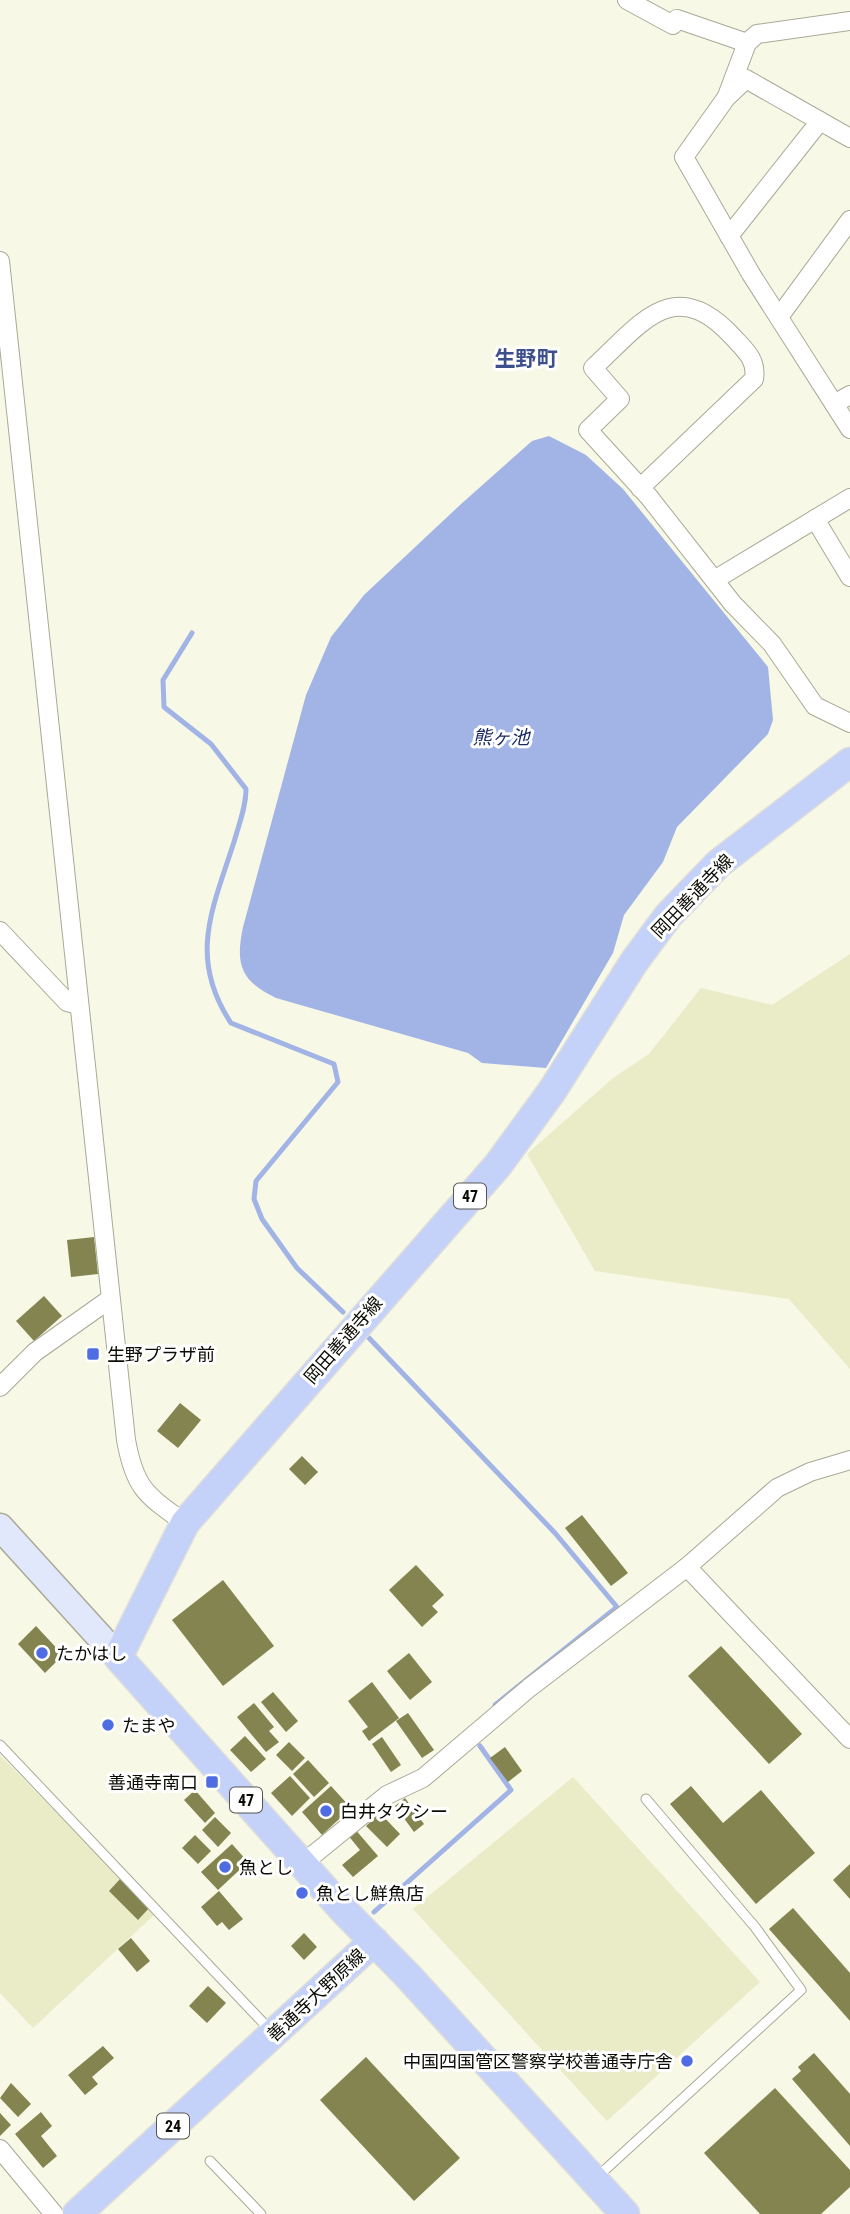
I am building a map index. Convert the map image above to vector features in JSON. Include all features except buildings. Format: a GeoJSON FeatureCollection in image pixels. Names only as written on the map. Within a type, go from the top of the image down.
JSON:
{"type":"FeatureCollection","features":[{"type":"Feature","properties":{"kind":"main road","name":"岡田善通寺線"},"geometry":{"type":"LineString","coordinates":[[118,1657],[185,1524],[498,1165],[552,1091],[634,962],[668,916],[718,864],[850,762]]}},
{"type":"Feature","properties":{"kind":"main road","name":"47"},"geometry":{"type":"LineString","coordinates":[[118,1657],[374,1941]]}},
{"type":"Feature","properties":{"kind":"main road","name":"善通寺大野原線"},"geometry":{"type":"LineString","coordinates":[[77,2214],[374,1941],[625,2214]]}},
{"type":"Feature","properties":{"kind":"street"},"geometry":{"type":"LineString","coordinates":[[627,0],[673,25],[677,19],[747,43]]}},
{"type":"Feature","properties":{"kind":"street"},"geometry":{"type":"LineString","coordinates":[[726,98],[747,43],[757,34],[850,21]]}},
{"type":"Feature","properties":{"kind":"street"},"geometry":{"type":"LineString","coordinates":[[850,138],[746,79],[726,98],[684,157],[729,236],[850,429]]}},
{"type":"Feature","properties":{"kind":"street"},"geometry":{"type":"LineString","coordinates":[[729,236],[820,121]]}},
{"type":"Feature","properties":{"kind":"street"},"geometry":{"type":"LineString","coordinates":[[779,317],[850,220]]}},
{"type":"Feature","properties":{"kind":"street"},"geometry":{"type":"LineString","coordinates":[[0,261],[110,1298],[131,1466],[138,1484],[151,1498],[185,1524]]}},
{"type":"Feature","properties":{"kind":"street"},"geometry":{"type":"LineString","coordinates":[[640,488],[754,379],[755,367],[744,349],[722,324],[704,312],[688,306],[654,312],[593,368],[620,400],[588,430],[716,579],[733,604],[772,644],[815,706],[850,723]]}},
{"type":"Feature","properties":{"kind":"street"},"geometry":{"type":"LineString","coordinates":[[834,404],[850,395]]}},
{"type":"Feature","properties":{"kind":"street"},"geometry":{"type":"LineString","coordinates":[[716,579],[850,498]]}},
{"type":"Feature","properties":{"kind":"street"},"geometry":{"type":"LineString","coordinates":[[816,519],[850,577]]}},
{"type":"Feature","properties":{"kind":"street"},"geometry":{"type":"LineString","coordinates":[[0,931],[67,1002],[79,1005]]}},
{"type":"Feature","properties":{"kind":"street"},"geometry":{"type":"LineString","coordinates":[[0,1387],[36,1352],[110,1298]]}},
{"type":"Feature","properties":{"kind":"street"},"geometry":{"type":"LineString","coordinates":[[302,1864],[387,1795],[423,1778],[539,1680],[687,1567],[777,1488],[810,1472],[850,1460]]}},
{"type":"Feature","properties":{"kind":"street"},"geometry":{"type":"LineString","coordinates":[[0,1527],[118,1657]]}},
{"type":"Feature","properties":{"kind":"street"},"geometry":{"type":"LineString","coordinates":[[687,1567],[850,1739]]}},
{"type":"Feature","properties":{"kind":"street"},"geometry":{"type":"LineString","coordinates":[[0,2149],[54,2214]]}},
{"type":"Feature","properties":{"kind":"lane"},"geometry":{"type":"LineString","coordinates":[[0,1745],[274,2034]]}},
{"type":"Feature","properties":{"kind":"lane"},"geometry":{"type":"LineString","coordinates":[[594,2180],[801,1990],[755,1927],[646,1799]]}},
{"type":"Feature","properties":{"kind":"lane"},"geometry":{"type":"LineString","coordinates":[[210,2161],[261,2214]]}},
{"type":"Feature","properties":{"kind":"green space"},"geometry":{"type":"Polygon","coordinates":[[[850,954],[850,1369],[789,1299],[595,1271],[527,1154],[613,1078],[649,1054],[701,988],[772,1005],[850,954]]]}},
{"type":"Feature","properties":{"kind":"green space"},"geometry":{"type":"Polygon","coordinates":[[[0,1755],[155,1914],[33,2028],[0,1993],[0,1755]]]}},
{"type":"Feature","properties":{"kind":"green space"},"geometry":{"type":"Polygon","coordinates":[[[573,1777],[760,1982],[607,2121],[413,1909],[573,1777]]]}},
{"type":"Feature","properties":{"kind":"water","name":"熊ヶ池"},"geometry":{"type":"Polygon","coordinates":[[[549,436],[586,455],[623,489],[768,667],[773,720],[768,734],[677,827],[663,862],[624,915],[613,953],[546,1068],[482,1063],[468,1053],[276,998],[248,978],[243,970],[240,952],[243,927],[306,695],[331,637],[364,595],[460,505],[532,441],[549,436]]]}},
{"type":"Feature","properties":{"kind":"waterway"},"geometry":{"type":"LineString","coordinates":[[192,633],[163,680],[164,707],[211,744],[246,789],[242,816],[212,912],[207,955],[210,977],[231,1023],[334,1064],[338,1082],[256,1181],[254,1199],[262,1219],[297,1268],[343,1312]]}},
{"type":"Feature","properties":{"kind":"waterway"},"geometry":{"type":"LineString","coordinates":[[369,1338],[555,1533],[617,1607],[495,1705]]}},
{"type":"Feature","properties":{"kind":"waterway"},"geometry":{"type":"LineString","coordinates":[[374,1912],[511,1790],[480,1746]]}},
{"type":"Feature","properties":{"kind":"place","name":"生野プラザ前"},"geometry":{"type":"Point","coordinates":[93,1354]}},
{"type":"Feature","properties":{"kind":"place","name":"たかはし"},"geometry":{"type":"Point","coordinates":[42,1653]}},
{"type":"Feature","properties":{"kind":"place","name":"たまや"},"geometry":{"type":"Point","coordinates":[108,1725]}},
{"type":"Feature","properties":{"kind":"place","name":"善通寺南口"},"geometry":{"type":"Point","coordinates":[212,1782]}},
{"type":"Feature","properties":{"kind":"place","name":"白井タクシー"},"geometry":{"type":"Point","coordinates":[326,1811]}},
{"type":"Feature","properties":{"kind":"place","name":"魚とし"},"geometry":{"type":"Point","coordinates":[225,1867]}},
{"type":"Feature","properties":{"kind":"place","name":"魚とし鮮魚店"},"geometry":{"type":"Point","coordinates":[302,1893]}},
{"type":"Feature","properties":{"kind":"place","name":"中国四国管区警察学校善通寺庁舎"},"geometry":{"type":"Point","coordinates":[687,2061]}},
{"type":"Feature","properties":{"kind":"district","name":"生野町"},"geometry":{"type":"Point","coordinates":[526,359]}}]}
